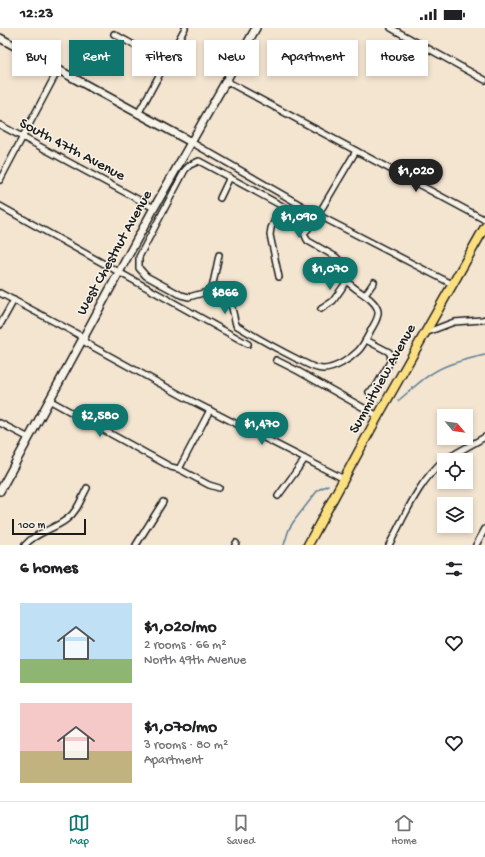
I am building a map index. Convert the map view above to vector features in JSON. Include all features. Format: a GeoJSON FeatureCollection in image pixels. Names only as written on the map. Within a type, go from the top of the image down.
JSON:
{"type":"FeatureCollection","features":[{"type":"Feature","properties":{"kind":"main road","name":"Summitview Avenue"},"geometry":{"type":"LineString","coordinates":[[308,545],[424,333],[485,227]]}},
{"type":"Feature","properties":{"kind":"street"},"geometry":{"type":"LineString","coordinates":[[178,40],[185,28]]}},
{"type":"Feature","properties":{"kind":"street","name":"West Chestnut Avenue"},"geometry":{"type":"LineString","coordinates":[[0,491],[83,337],[120,273],[154,208],[256,28]]}},
{"type":"Feature","properties":{"kind":"street"},"geometry":{"type":"LineString","coordinates":[[390,28],[485,80]]}},
{"type":"Feature","properties":{"kind":"street"},"geometry":{"type":"LineString","coordinates":[[114,34],[132,44]]}},
{"type":"Feature","properties":{"kind":"street"},"geometry":{"type":"LineString","coordinates":[[0,38],[12,45]]}},
{"type":"Feature","properties":{"kind":"street"},"geometry":{"type":"LineString","coordinates":[[61,72],[191,142],[316,214],[452,284]]}},
{"type":"Feature","properties":{"kind":"street"},"geometry":{"type":"LineString","coordinates":[[0,180],[55,76]]}},
{"type":"Feature","properties":{"kind":"street"},"geometry":{"type":"LineString","coordinates":[[138,114],[159,76]]}},
{"type":"Feature","properties":{"kind":"street"},"geometry":{"type":"LineString","coordinates":[[226,81],[485,220]]}},
{"type":"Feature","properties":{"kind":"street","name":"South 47th Avenue"},"geometry":{"type":"LineString","coordinates":[[0,125],[154,208]]}},
{"type":"Feature","properties":{"kind":"street"},"geometry":{"type":"LineString","coordinates":[[304,232],[356,151]]}},
{"type":"Feature","properties":{"kind":"street"},"geometry":{"type":"LineString","coordinates":[[199,161],[230,177],[299,215],[308,241],[339,259],[347,281],[376,306],[378,317],[366,340],[358,351],[340,364],[331,368],[322,369],[314,367],[293,357],[236,325],[231,304],[211,293],[203,293],[189,297],[181,295],[146,276],[139,268],[139,257],[185,170],[190,165],[199,161]]}},
{"type":"Feature","properties":{"kind":"street"},"geometry":{"type":"LineString","coordinates":[[220,198],[230,177]]}},
{"type":"Feature","properties":{"kind":"street"},"geometry":{"type":"LineString","coordinates":[[0,206],[248,344]]}},
{"type":"Feature","properties":{"kind":"street"},"geometry":{"type":"LineString","coordinates":[[279,277],[270,235],[271,228],[282,206]]}},
{"type":"Feature","properties":{"kind":"street"},"geometry":{"type":"LineString","coordinates":[[211,293],[219,255]]}},
{"type":"Feature","properties":{"kind":"street"},"geometry":{"type":"LineString","coordinates":[[321,309],[333,301],[347,281]]}},
{"type":"Feature","properties":{"kind":"street"},"geometry":{"type":"LineString","coordinates":[[366,296],[374,282]]}},
{"type":"Feature","properties":{"kind":"street"},"geometry":{"type":"LineString","coordinates":[[0,293],[83,337],[86,343],[188,399],[344,479]]}},
{"type":"Feature","properties":{"kind":"street"},"geometry":{"type":"LineString","coordinates":[[0,325],[14,300]]}},
{"type":"Feature","properties":{"kind":"street"},"geometry":{"type":"LineString","coordinates":[[424,333],[454,322],[485,319]]}},
{"type":"Feature","properties":{"kind":"street"},"geometry":{"type":"LineString","coordinates":[[366,340],[389,352],[391,355],[390,362],[375,388],[369,392]]}},
{"type":"Feature","properties":{"kind":"street"},"geometry":{"type":"LineString","coordinates":[[288,366],[293,357]]}},
{"type":"Feature","properties":{"kind":"street"},"geometry":{"type":"LineString","coordinates":[[276,360],[298,370],[378,416]]}},
{"type":"Feature","properties":{"kind":"street"},"geometry":{"type":"LineString","coordinates":[[49,400],[171,467],[179,469],[219,488]]}},
{"type":"Feature","properties":{"kind":"street"},"geometry":{"type":"LineString","coordinates":[[179,469],[210,410]]}},
{"type":"Feature","properties":{"kind":"street"},"geometry":{"type":"LineString","coordinates":[[0,423],[29,438]]}},
{"type":"Feature","properties":{"kind":"street"},"geometry":{"type":"LineString","coordinates":[[456,453],[485,437]]}},
{"type":"Feature","properties":{"kind":"street"},"geometry":{"type":"LineString","coordinates":[[278,496],[305,459]]}},
{"type":"Feature","properties":{"kind":"street"},"geometry":{"type":"LineString","coordinates":[[389,545],[419,489],[437,466]]}},
{"type":"Feature","properties":{"kind":"street"},"geometry":{"type":"LineString","coordinates":[[25,545],[35,536],[60,524],[68,518],[75,511],[87,488]]}},
{"type":"Feature","properties":{"kind":"street"},"geometry":{"type":"LineString","coordinates":[[136,545],[163,502]]}},
{"type":"Feature","properties":{"kind":"street"},"geometry":{"type":"LineString","coordinates":[[476,545],[485,529]]}},
{"type":"Feature","properties":{"kind":"waterway"},"geometry":{"type":"LineString","coordinates":[[398,401],[420,382],[439,369],[485,355]]}},
{"type":"Feature","properties":{"kind":"waterway"},"geometry":{"type":"LineString","coordinates":[[284,545],[289,529],[294,521],[318,490],[328,485]]}}]}
